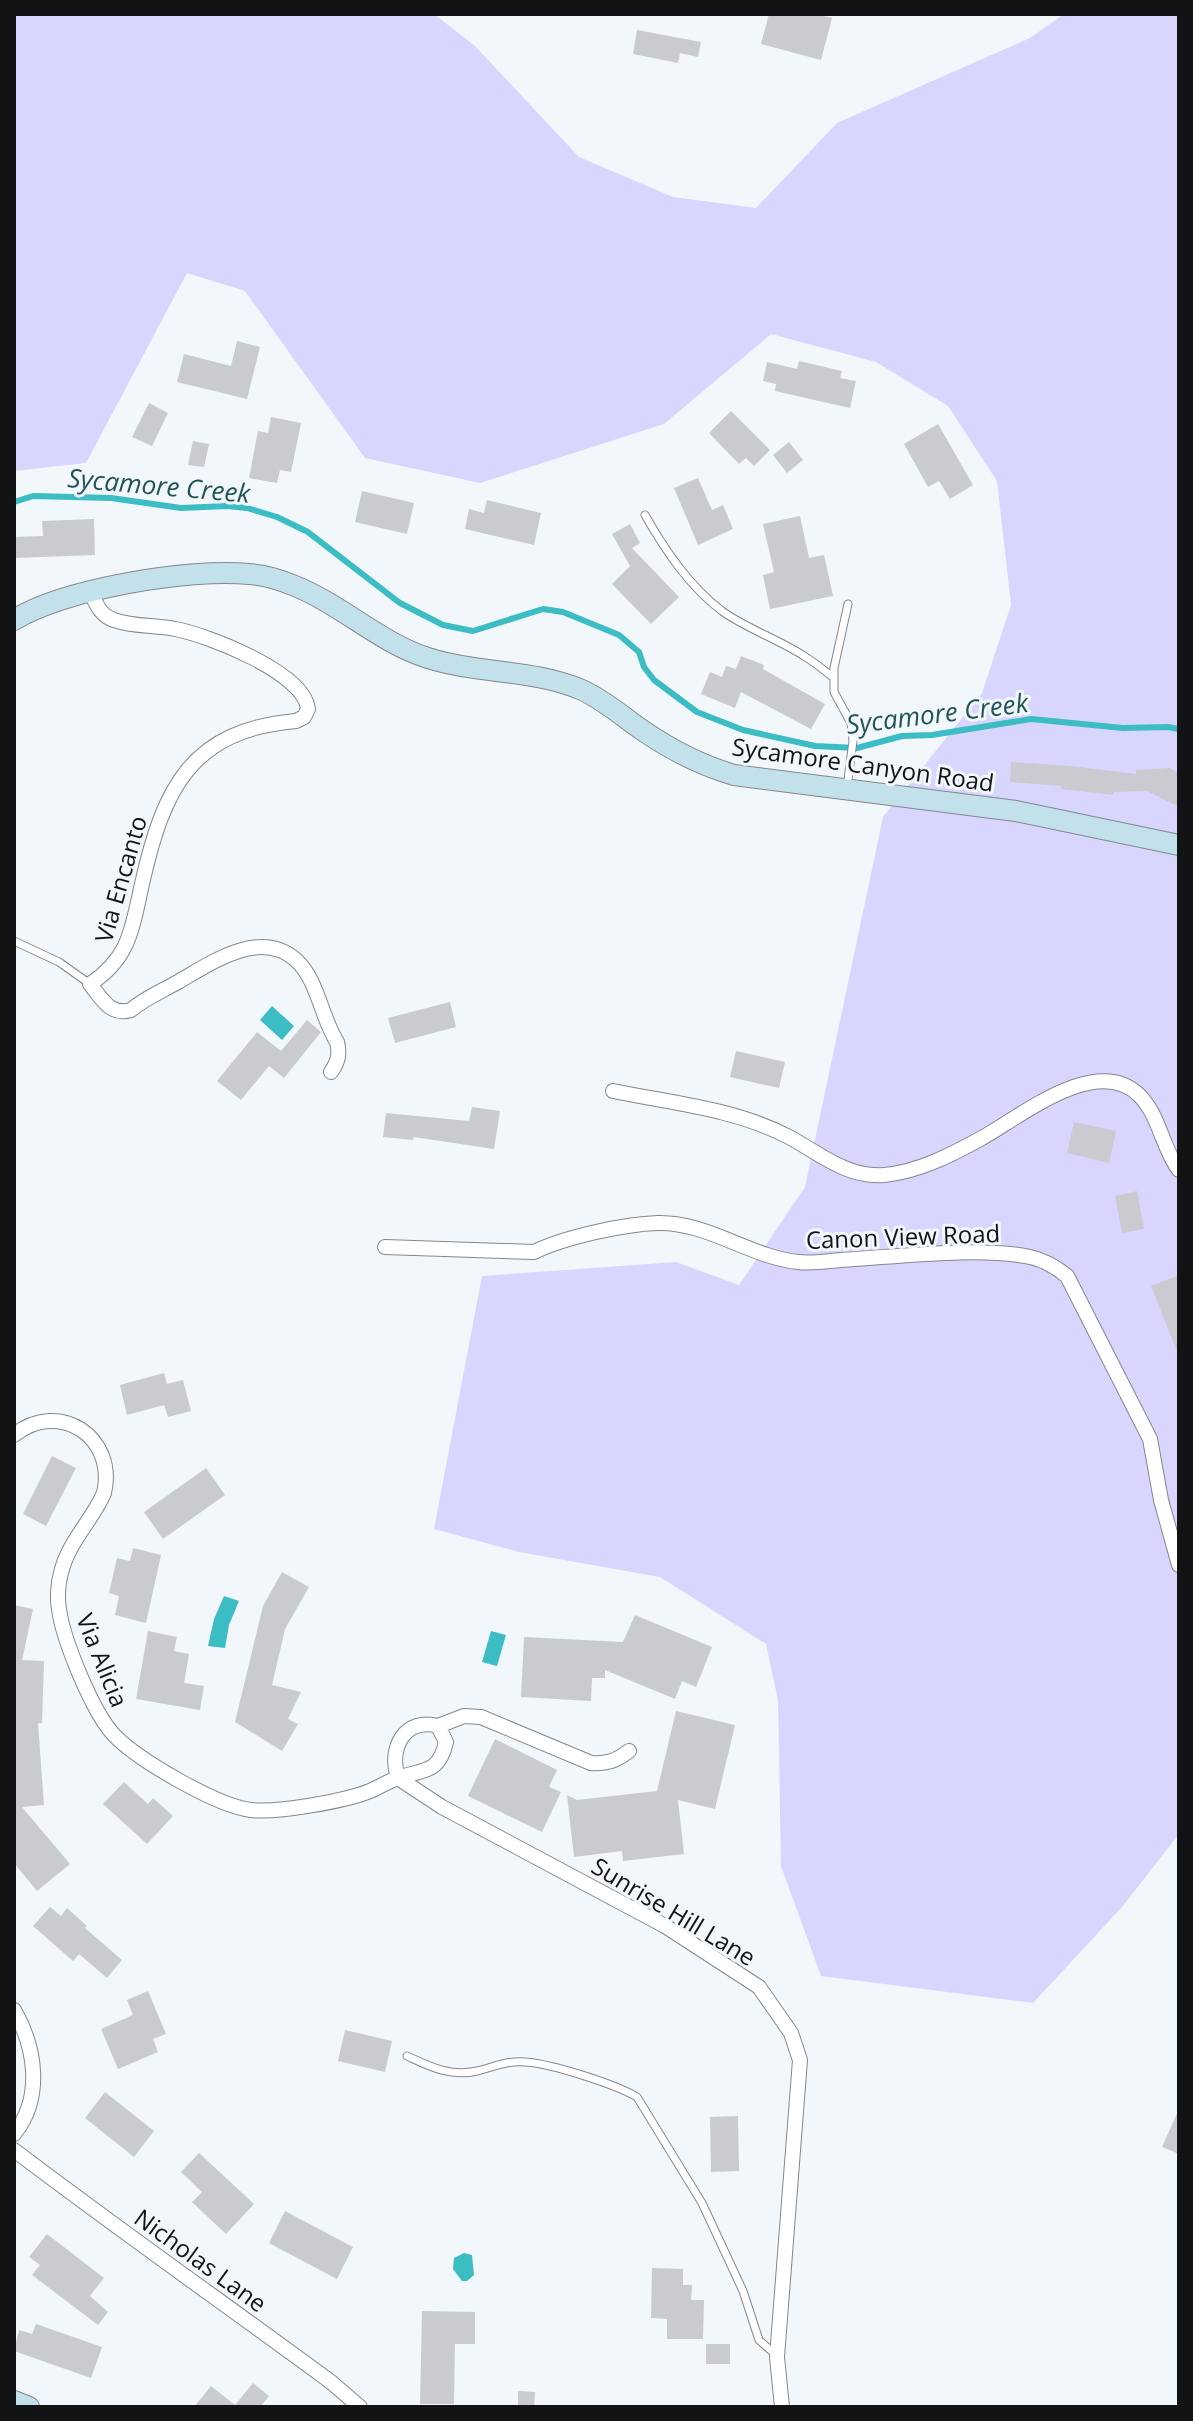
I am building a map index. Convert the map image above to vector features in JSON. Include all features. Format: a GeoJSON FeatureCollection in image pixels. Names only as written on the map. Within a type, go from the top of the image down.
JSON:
{"type":"FeatureCollection","features":[{"type":"Feature","properties":{"kind":"main road","name":"Sycamore Canyon Road"},"geometry":{"type":"LineString","coordinates":[[14,620],[48,602],[142,581],[212,573],[247,573],[308,591],[427,658],[530,675],[580,689],[673,750],[705,766],[750,778],[848,781],[1027,813],[1179,845]]}},
{"type":"Feature","properties":{"kind":"main road"},"geometry":{"type":"LineString","coordinates":[[14,2401],[29,2407]]}},
{"type":"Feature","properties":{"kind":"street","name":"Via Encanto"},"geometry":{"type":"LineString","coordinates":[[90,984],[106,974],[121,958],[130,938],[161,812],[188,769],[225,739],[246,729],[296,721],[304,717],[308,709],[304,694],[245,653],[176,629],[114,620],[103,614],[91,593]]}},
{"type":"Feature","properties":{"kind":"street"},"geometry":{"type":"LineString","coordinates":[[90,984],[108,1008],[122,1013],[233,952],[256,947],[285,952],[306,971],[337,1042],[337,1063],[331,1072]]}},
{"type":"Feature","properties":{"kind":"street"},"geometry":{"type":"LineString","coordinates":[[613,1091],[754,1120],[790,1137],[842,1169],[882,1175],[933,1163],[982,1138],[1027,1109],[1071,1089],[1095,1082],[1115,1082],[1133,1090],[1147,1105],[1171,1160],[1179,1170]]}},
{"type":"Feature","properties":{"kind":"street","name":"Canon View Road"},"geometry":{"type":"LineString","coordinates":[[385,1247],[534,1252],[555,1242],[659,1223],[696,1229],[740,1243],[767,1256],[800,1262],[976,1253],[1029,1257],[1052,1264],[1067,1276],[1150,1439],[1161,1500],[1179,1565]]}},
{"type":"Feature","properties":{"kind":"street","name":"Via Alicia"},"geometry":{"type":"LineString","coordinates":[[14,1435],[40,1422],[63,1422],[93,1439],[104,1459],[107,1482],[104,1493],[66,1557],[60,1574],[58,1607],[63,1629],[95,1709],[130,1751],[229,1804],[249,1810],[272,1811],[369,1792],[398,1778],[417,1774],[440,1761],[446,1742],[438,1726]]}},
{"type":"Feature","properties":{"kind":"street"},"geometry":{"type":"LineString","coordinates":[[398,1778],[394,1756],[404,1732],[419,1724],[438,1726],[464,1716],[481,1717],[591,1763],[616,1761],[629,1751]]}},
{"type":"Feature","properties":{"kind":"street","name":"Sunrise Hill Lane"},"geometry":{"type":"LineString","coordinates":[[398,1778],[442,1807],[665,1926],[759,1987],[791,2033],[800,2060],[777,2357],[782,2407]]}},
{"type":"Feature","properties":{"kind":"street"},"geometry":{"type":"LineString","coordinates":[[14,2010],[25,2032],[34,2082],[28,2115],[14,2134]]}},
{"type":"Feature","properties":{"kind":"street","name":"Nicholas Lane"},"geometry":{"type":"LineString","coordinates":[[14,2150],[331,2382],[360,2407]]}},
{"type":"Feature","properties":{"kind":"lane"},"geometry":{"type":"LineString","coordinates":[[645,515],[678,564],[723,611],[805,656],[834,678]]}},
{"type":"Feature","properties":{"kind":"lane"},"geometry":{"type":"LineString","coordinates":[[848,604],[834,678],[834,692],[851,723],[853,741],[848,781]]}},
{"type":"Feature","properties":{"kind":"lane"},"geometry":{"type":"LineString","coordinates":[[14,941],[59,962],[90,984]]}},
{"type":"Feature","properties":{"kind":"lane"},"geometry":{"type":"LineString","coordinates":[[407,2056],[442,2072],[458,2074],[506,2062],[527,2062],[620,2087],[637,2097],[702,2203],[743,2291],[759,2340],[777,2357]]}},
{"type":"Feature","properties":{"kind":"shaded area"},"geometry":{"type":"Polygon","coordinates":[[[19,14],[434,14],[475,46],[579,157],[673,197],[756,208],[837,123],[1030,38],[1064,14],[1179,14],[1179,1834],[1122,1907],[1033,2003],[821,1976],[781,1866],[778,1700],[766,1644],[660,1577],[519,1552],[434,1529],[482,1276],[676,1262],[739,1285],[805,1187],[883,817],[982,693],[1011,605],[997,481],[948,406],[876,362],[771,334],[664,424],[480,483],[365,458],[245,291],[187,273],[86,463],[14,471],[14,17],[19,14]]]}},
{"type":"Feature","properties":{"kind":"shaded area"},"geometry":{"type":"Polygon","coordinates":[[[272,1006],[294,1026],[282,1040],[260,1020],[272,1006]]]}},
{"type":"Feature","properties":{"kind":"shaded area"},"geometry":{"type":"Polygon","coordinates":[[[224,1596],[239,1601],[229,1625],[225,1648],[208,1646],[214,1619],[224,1596]]]}},
{"type":"Feature","properties":{"kind":"shaded area"},"geometry":{"type":"Polygon","coordinates":[[[491,1631],[506,1635],[497,1666],[482,1662],[491,1631]]]}},
{"type":"Feature","properties":{"kind":"shaded area"},"geometry":{"type":"Polygon","coordinates":[[[464,2253],[472,2255],[474,2275],[467,2281],[462,2281],[453,2269],[454,2258],[464,2253]]]}},
{"type":"Feature","properties":{"kind":"building"},"geometry":{"type":"Polygon","coordinates":[[[769,14],[815,14],[832,18],[821,60],[761,44],[769,14]]]}},
{"type":"Feature","properties":{"kind":"building"},"geometry":{"type":"Polygon","coordinates":[[[637,30],[701,42],[698,57],[680,53],[678,63],[633,54],[637,30]]]}},
{"type":"Feature","properties":{"kind":"building"},"geometry":{"type":"Polygon","coordinates":[[[237,341],[260,347],[247,399],[177,382],[184,354],[231,366],[237,341]]]}},
{"type":"Feature","properties":{"kind":"building"},"geometry":{"type":"Polygon","coordinates":[[[799,361],[842,371],[840,378],[856,381],[850,408],[775,391],[776,384],[763,381],[767,362],[797,369],[799,361]]]}},
{"type":"Feature","properties":{"kind":"building"},"geometry":{"type":"Polygon","coordinates":[[[149,403],[168,413],[152,446],[132,437],[149,403]]]}},
{"type":"Feature","properties":{"kind":"building"},"geometry":{"type":"Polygon","coordinates":[[[731,411],[770,450],[754,466],[746,458],[739,464],[709,433],[731,411]]]}},
{"type":"Feature","properties":{"kind":"building"},"geometry":{"type":"Polygon","coordinates":[[[271,417],[301,423],[291,472],[280,470],[277,483],[249,478],[258,431],[268,433],[271,417]]]}},
{"type":"Feature","properties":{"kind":"building"},"geometry":{"type":"Polygon","coordinates":[[[938,424],[973,485],[950,499],[939,481],[928,487],[904,444],[938,424]]]}},
{"type":"Feature","properties":{"kind":"building"},"geometry":{"type":"Polygon","coordinates":[[[193,441],[209,444],[204,467],[188,465],[193,441]]]}},
{"type":"Feature","properties":{"kind":"building"},"geometry":{"type":"Polygon","coordinates":[[[789,442],[803,460],[787,473],[773,455],[789,442]]]}},
{"type":"Feature","properties":{"kind":"building"},"geometry":{"type":"Polygon","coordinates":[[[698,478],[712,510],[723,505],[733,529],[698,545],[674,488],[698,478]]]}},
{"type":"Feature","properties":{"kind":"building"},"geometry":{"type":"Polygon","coordinates":[[[362,491],[414,503],[407,534],[355,522],[362,491]]]}},
{"type":"Feature","properties":{"kind":"building"},"geometry":{"type":"Polygon","coordinates":[[[487,500],[541,513],[534,545],[465,529],[469,509],[484,513],[487,500]]]}},
{"type":"Feature","properties":{"kind":"building"},"geometry":{"type":"Polygon","coordinates":[[[800,516],[809,558],[824,555],[833,596],[770,609],[763,575],[774,572],[763,524],[800,516]]]}},
{"type":"Feature","properties":{"kind":"building"},"geometry":{"type":"Polygon","coordinates":[[[94,519],[95,555],[14,558],[14,537],[43,536],[42,521],[94,519]]]}},
{"type":"Feature","properties":{"kind":"building"},"geometry":{"type":"Polygon","coordinates":[[[630,524],[640,543],[632,548],[679,597],[651,624],[612,584],[630,566],[612,534],[630,524]]]}},
{"type":"Feature","properties":{"kind":"building"},"geometry":{"type":"Polygon","coordinates":[[[741,656],[764,665],[763,669],[825,704],[811,729],[741,692],[735,708],[701,694],[710,672],[722,677],[726,666],[736,669],[741,656]]]}},
{"type":"Feature","properties":{"kind":"building"},"geometry":{"type":"Polygon","coordinates":[[[1011,762],[1136,774],[1136,770],[1169,768],[1179,773],[1179,807],[1147,791],[1114,792],[1114,795],[1010,782],[1011,762]]]}},
{"type":"Feature","properties":{"kind":"building"},"geometry":{"type":"Polygon","coordinates":[[[450,1002],[456,1027],[395,1043],[388,1018],[450,1002]]]}},
{"type":"Feature","properties":{"kind":"building"},"geometry":{"type":"Polygon","coordinates":[[[307,1020],[321,1032],[284,1078],[269,1066],[241,1100],[217,1081],[257,1032],[281,1051],[307,1020]]]}},
{"type":"Feature","properties":{"kind":"building"},"geometry":{"type":"Polygon","coordinates":[[[736,1051],[785,1062],[779,1088],[730,1077],[736,1051]]]}},
{"type":"Feature","properties":{"kind":"building"},"geometry":{"type":"Polygon","coordinates":[[[472,1107],[500,1111],[494,1149],[414,1137],[413,1140],[383,1137],[386,1113],[469,1121],[472,1107]]]}},
{"type":"Feature","properties":{"kind":"building"},"geometry":{"type":"Polygon","coordinates":[[[1074,1122],[1116,1131],[1109,1163],[1067,1153],[1074,1122]]]}},
{"type":"Feature","properties":{"kind":"building"},"geometry":{"type":"Polygon","coordinates":[[[1137,1191],[1144,1229],[1122,1233],[1115,1196],[1137,1191]]]}},
{"type":"Feature","properties":{"kind":"building"},"geometry":{"type":"Polygon","coordinates":[[[1179,1275],[1179,1354],[1178,1354],[1151,1286],[1179,1275]]]}},
{"type":"Feature","properties":{"kind":"building"},"geometry":{"type":"Polygon","coordinates":[[[164,1373],[167,1384],[183,1380],[191,1411],[168,1417],[164,1405],[127,1415],[120,1385],[164,1373]]]}},
{"type":"Feature","properties":{"kind":"building"},"geometry":{"type":"Polygon","coordinates":[[[52,1456],[76,1468],[46,1526],[23,1514],[52,1456]]]}},
{"type":"Feature","properties":{"kind":"building"},"geometry":{"type":"Polygon","coordinates":[[[206,1468],[225,1495],[163,1539],[144,1512],[206,1468]]]}},
{"type":"Feature","properties":{"kind":"building"},"geometry":{"type":"Polygon","coordinates":[[[133,1548],[161,1555],[146,1623],[115,1615],[119,1596],[109,1593],[117,1558],[130,1561],[133,1548]]]}},
{"type":"Feature","properties":{"kind":"building"},"geometry":{"type":"Polygon","coordinates":[[[282,1572],[309,1587],[285,1629],[272,1685],[301,1692],[288,1719],[298,1724],[282,1751],[235,1722],[263,1606],[282,1572]]]}},
{"type":"Feature","properties":{"kind":"building"},"geometry":{"type":"Polygon","coordinates":[[[14,1605],[33,1609],[22,1660],[44,1661],[42,1723],[38,1723],[44,1805],[22,1807],[70,1864],[37,1891],[14,1863],[14,1605]]]}},
{"type":"Feature","properties":{"kind":"building"},"geometry":{"type":"Polygon","coordinates":[[[635,1615],[712,1647],[696,1687],[682,1681],[675,1699],[605,1670],[605,1678],[592,1678],[591,1701],[521,1697],[524,1637],[623,1642],[635,1615]]]}},
{"type":"Feature","properties":{"kind":"building"},"geometry":{"type":"Polygon","coordinates":[[[148,1631],[177,1637],[174,1651],[189,1654],[184,1683],[204,1686],[200,1710],[136,1699],[148,1631]]]}},
{"type":"Feature","properties":{"kind":"building"},"geometry":{"type":"Polygon","coordinates":[[[676,1711],[735,1725],[715,1809],[678,1800],[684,1854],[623,1861],[622,1851],[574,1857],[567,1795],[577,1800],[657,1791],[676,1711]]]}},
{"type":"Feature","properties":{"kind":"building"},"geometry":{"type":"Polygon","coordinates":[[[495,1739],[557,1770],[549,1787],[561,1792],[542,1832],[468,1796],[495,1739]]]}},
{"type":"Feature","properties":{"kind":"building"},"geometry":{"type":"Polygon","coordinates":[[[124,1782],[148,1804],[153,1798],[173,1816],[147,1844],[103,1804],[124,1782]]]}},
{"type":"Feature","properties":{"kind":"building"},"geometry":{"type":"Polygon","coordinates":[[[50,1907],[61,1916],[67,1908],[122,1960],[107,1978],[79,1954],[73,1961],[33,1926],[50,1907]]]}},
{"type":"Feature","properties":{"kind":"building"},"geometry":{"type":"Polygon","coordinates":[[[148,1991],[166,2034],[153,2039],[158,2052],[118,2069],[101,2029],[133,2015],[127,2000],[148,1991]]]}},
{"type":"Feature","properties":{"kind":"building"},"geometry":{"type":"Polygon","coordinates":[[[345,2030],[392,2041],[385,2072],[338,2061],[345,2030]]]}},
{"type":"Feature","properties":{"kind":"building"},"geometry":{"type":"Polygon","coordinates":[[[105,2092],[154,2131],[134,2157],[85,2118],[105,2092]]]}},
{"type":"Feature","properties":{"kind":"building"},"geometry":{"type":"Polygon","coordinates":[[[1179,2109],[1179,2154],[1162,2147],[1179,2109]]]}},
{"type":"Feature","properties":{"kind":"building"},"geometry":{"type":"Polygon","coordinates":[[[738,2116],[739,2171],[711,2172],[710,2117],[738,2116]]]}},
{"type":"Feature","properties":{"kind":"building"},"geometry":{"type":"Polygon","coordinates":[[[199,2153],[254,2204],[226,2234],[192,2202],[202,2192],[181,2172],[199,2153]]]}},
{"type":"Feature","properties":{"kind":"building"},"geometry":{"type":"Polygon","coordinates":[[[285,2211],[353,2247],[337,2279],[269,2243],[285,2211]]]}},
{"type":"Feature","properties":{"kind":"building"},"geometry":{"type":"Polygon","coordinates":[[[47,2234],[104,2278],[90,2296],[108,2312],[98,2325],[32,2275],[40,2265],[29,2257],[47,2234]]]}},
{"type":"Feature","properties":{"kind":"building"},"geometry":{"type":"Polygon","coordinates":[[[652,2268],[683,2269],[683,2285],[692,2285],[691,2300],[704,2300],[703,2339],[667,2339],[667,2319],[651,2318],[652,2268]]]}},
{"type":"Feature","properties":{"kind":"building"},"geometry":{"type":"Polygon","coordinates":[[[422,2311],[475,2312],[475,2344],[455,2344],[454,2404],[420,2404],[422,2311]]]}},
{"type":"Feature","properties":{"kind":"building"},"geometry":{"type":"Polygon","coordinates":[[[36,2324],[102,2347],[91,2378],[14,2351],[19,2330],[32,2334],[36,2324]]]}},
{"type":"Feature","properties":{"kind":"building"},"geometry":{"type":"Polygon","coordinates":[[[706,2344],[730,2344],[730,2364],[706,2364],[706,2344]]]}},
{"type":"Feature","properties":{"kind":"building"},"geometry":{"type":"Polygon","coordinates":[[[253,2383],[269,2396],[260,2407],[194,2407],[211,2386],[235,2405],[253,2383]]]}},
{"type":"Feature","properties":{"kind":"building"},"geometry":{"type":"Polygon","coordinates":[[[518,2391],[535,2392],[534,2407],[518,2407],[518,2391]]]}},
{"type":"Feature","properties":{"kind":"waterway","name":"Sycamore Creek"},"geometry":{"type":"LineString","coordinates":[[14,502],[33,496],[111,498],[181,508],[247,508],[277,517],[308,532],[400,603],[443,625],[473,631],[543,609],[563,612],[619,635],[639,652],[644,667],[654,680],[697,712],[743,730],[815,746],[857,748],[902,736],[932,735],[1031,719],[1123,728],[1179,729]]}}]}
